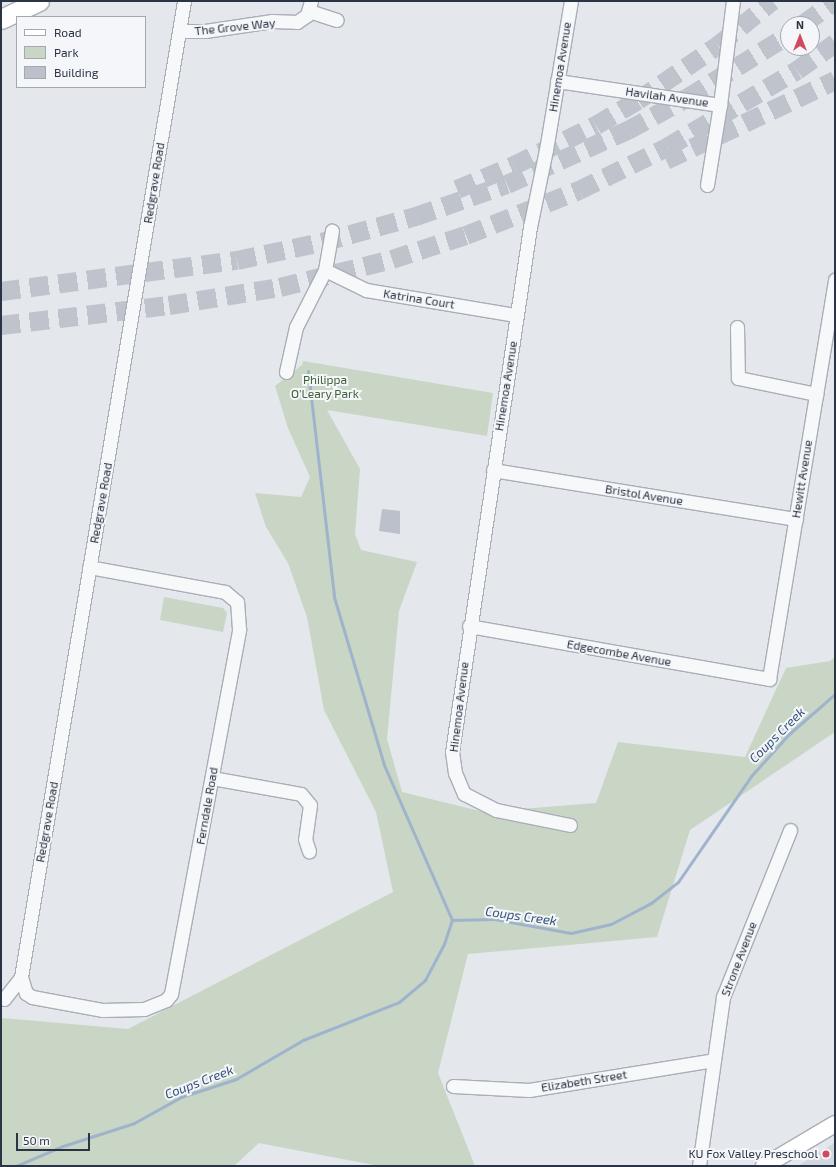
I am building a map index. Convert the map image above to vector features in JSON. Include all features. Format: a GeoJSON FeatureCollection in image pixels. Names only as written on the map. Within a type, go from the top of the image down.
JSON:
{"type":"FeatureCollection","features":[{"type":"Feature","properties":{"kind":"highway"},"geometry":{"type":"LineString","coordinates":[[1,18],[39,1]]}},
{"type":"Feature","properties":{"kind":"main road"},"geometry":{"type":"LineString","coordinates":[[764,1166],[835,1124]]}},
{"type":"Feature","properties":{"kind":"street","name":"Redgrave Road"},"geometry":{"type":"LineString","coordinates":[[4,1000],[21,977],[184,1]]}},
{"type":"Feature","properties":{"kind":"street","name":"Hinemoa Avenue"},"geometry":{"type":"LineString","coordinates":[[570,1],[516,315],[469,626],[452,752],[455,773],[464,794],[496,810],[570,825]]}},
{"type":"Feature","properties":{"kind":"street","name":"Havilah Avenue"},"geometry":{"type":"LineString","coordinates":[[557,81],[720,105],[733,1]]}},
{"type":"Feature","properties":{"kind":"street","name":"The Grove Way"},"geometry":{"type":"LineString","coordinates":[[179,31],[205,31],[272,22],[292,23],[303,20],[310,6],[337,20]]}},
{"type":"Feature","properties":{"kind":"street"},"geometry":{"type":"LineString","coordinates":[[707,185],[720,105]]}},
{"type":"Feature","properties":{"kind":"street"},"geometry":{"type":"LineString","coordinates":[[286,372],[299,320],[325,270],[332,231]]}},
{"type":"Feature","properties":{"kind":"street","name":"Katrina Court"},"geometry":{"type":"LineString","coordinates":[[325,270],[366,290],[516,315]]}},
{"type":"Feature","properties":{"kind":"street","name":"Hewitt Avenue"},"geometry":{"type":"LineString","coordinates":[[769,679],[835,279]]}},
{"type":"Feature","properties":{"kind":"street"},"geometry":{"type":"LineString","coordinates":[[737,328],[738,378],[816,394]]}},
{"type":"Feature","properties":{"kind":"street","name":"Bristol Avenue"},"geometry":{"type":"LineString","coordinates":[[493,470],[796,519]]}},
{"type":"Feature","properties":{"kind":"street","name":"Ferndale Road"},"geometry":{"type":"LineString","coordinates":[[21,977],[26,993],[32,997],[102,1010],[132,1011],[166,1000],[176,978],[241,619],[237,602],[225,592],[89,567]]}},
{"type":"Feature","properties":{"kind":"street","name":"Edgecombe Avenue"},"geometry":{"type":"LineString","coordinates":[[469,626],[769,679]]}},
{"type":"Feature","properties":{"kind":"street"},"geometry":{"type":"LineString","coordinates":[[212,778],[301,794],[310,805],[305,838],[308,851]]}},
{"type":"Feature","properties":{"kind":"street","name":"Strone Avenue"},"geometry":{"type":"LineString","coordinates":[[699,1166],[723,997],[790,830]]}},
{"type":"Feature","properties":{"kind":"street","name":"Elizabeth Street"},"geometry":{"type":"LineString","coordinates":[[453,1086],[529,1090],[714,1060]]}},
{"type":"Feature","properties":{"kind":"shaded area","name":"KU Fox Valley Preschool"},"geometry":{"type":"Polygon","coordinates":[[[835,1142],[835,1166],[798,1166],[834,1143],[835,1142]]]}},
{"type":"Feature","properties":{"kind":"green space","name":"Philippa O'Leary Park"},"geometry":{"type":"Polygon","coordinates":[[[303,361],[493,393],[487,436],[327,410],[360,469],[355,534],[361,550],[417,562],[399,611],[387,739],[402,792],[484,812],[596,803],[618,742],[745,757],[786,668],[830,661],[835,657],[835,732],[690,830],[657,937],[468,954],[438,1073],[475,1166],[379,1166],[259,1143],[234,1166],[1,1166],[2,1018],[128,1029],[393,892],[376,812],[324,710],[307,617],[288,563],[266,527],[255,493],[301,497],[310,477],[288,428],[275,386],[302,365],[303,361]]]}},
{"type":"Feature","properties":{"kind":"green space"},"geometry":{"type":"Polygon","coordinates":[[[164,597],[223,608],[227,613],[223,632],[160,620],[164,597]]]}},
{"type":"Feature","properties":{"kind":"building"},"geometry":{"type":"Polygon","coordinates":[[[382,509],[400,511],[400,534],[379,531],[382,509]]]}},
{"type":"Feature","properties":{"kind":"waterway"},"geometry":{"type":"LineString","coordinates":[[308,371],[334,597],[384,765],[452,920]]}},
{"type":"Feature","properties":{"kind":"waterway","name":"Coups Creek"},"geometry":{"type":"LineString","coordinates":[[16,1166],[63,1146],[134,1123],[181,1097],[236,1079],[303,1040],[399,1002],[425,980],[444,944],[452,920],[494,919],[571,933],[611,924],[651,903],[678,882],[751,776],[789,734],[835,694]]}},
{"type":"Feature","properties":{"kind":"tunnel"},"geometry":{"type":"LineString","coordinates":[[457,189],[514,165],[596,125],[638,100],[718,45],[772,1]]}},
{"type":"Feature","properties":{"kind":"tunnel"},"geometry":{"type":"LineString","coordinates":[[814,16],[835,1]]}},
{"type":"Feature","properties":{"kind":"tunnel"},"geometry":{"type":"LineString","coordinates":[[1,291],[237,260],[322,242],[416,216],[507,184],[628,130],[688,97],[780,40]]}},
{"type":"Feature","properties":{"kind":"tunnel"},"geometry":{"type":"LineString","coordinates":[[1,325],[169,305],[280,287],[392,259],[466,235],[579,190],[667,147],[797,70],[835,43]]}},
{"type":"Feature","properties":{"kind":"tunnel"},"geometry":{"type":"LineString","coordinates":[[666,160],[835,80]]}},
{"type":"Feature","properties":{"kind":"place","name":"KU Fox Valley Preschool"},"geometry":{"type":"Point","coordinates":[826,1154]}}]}
